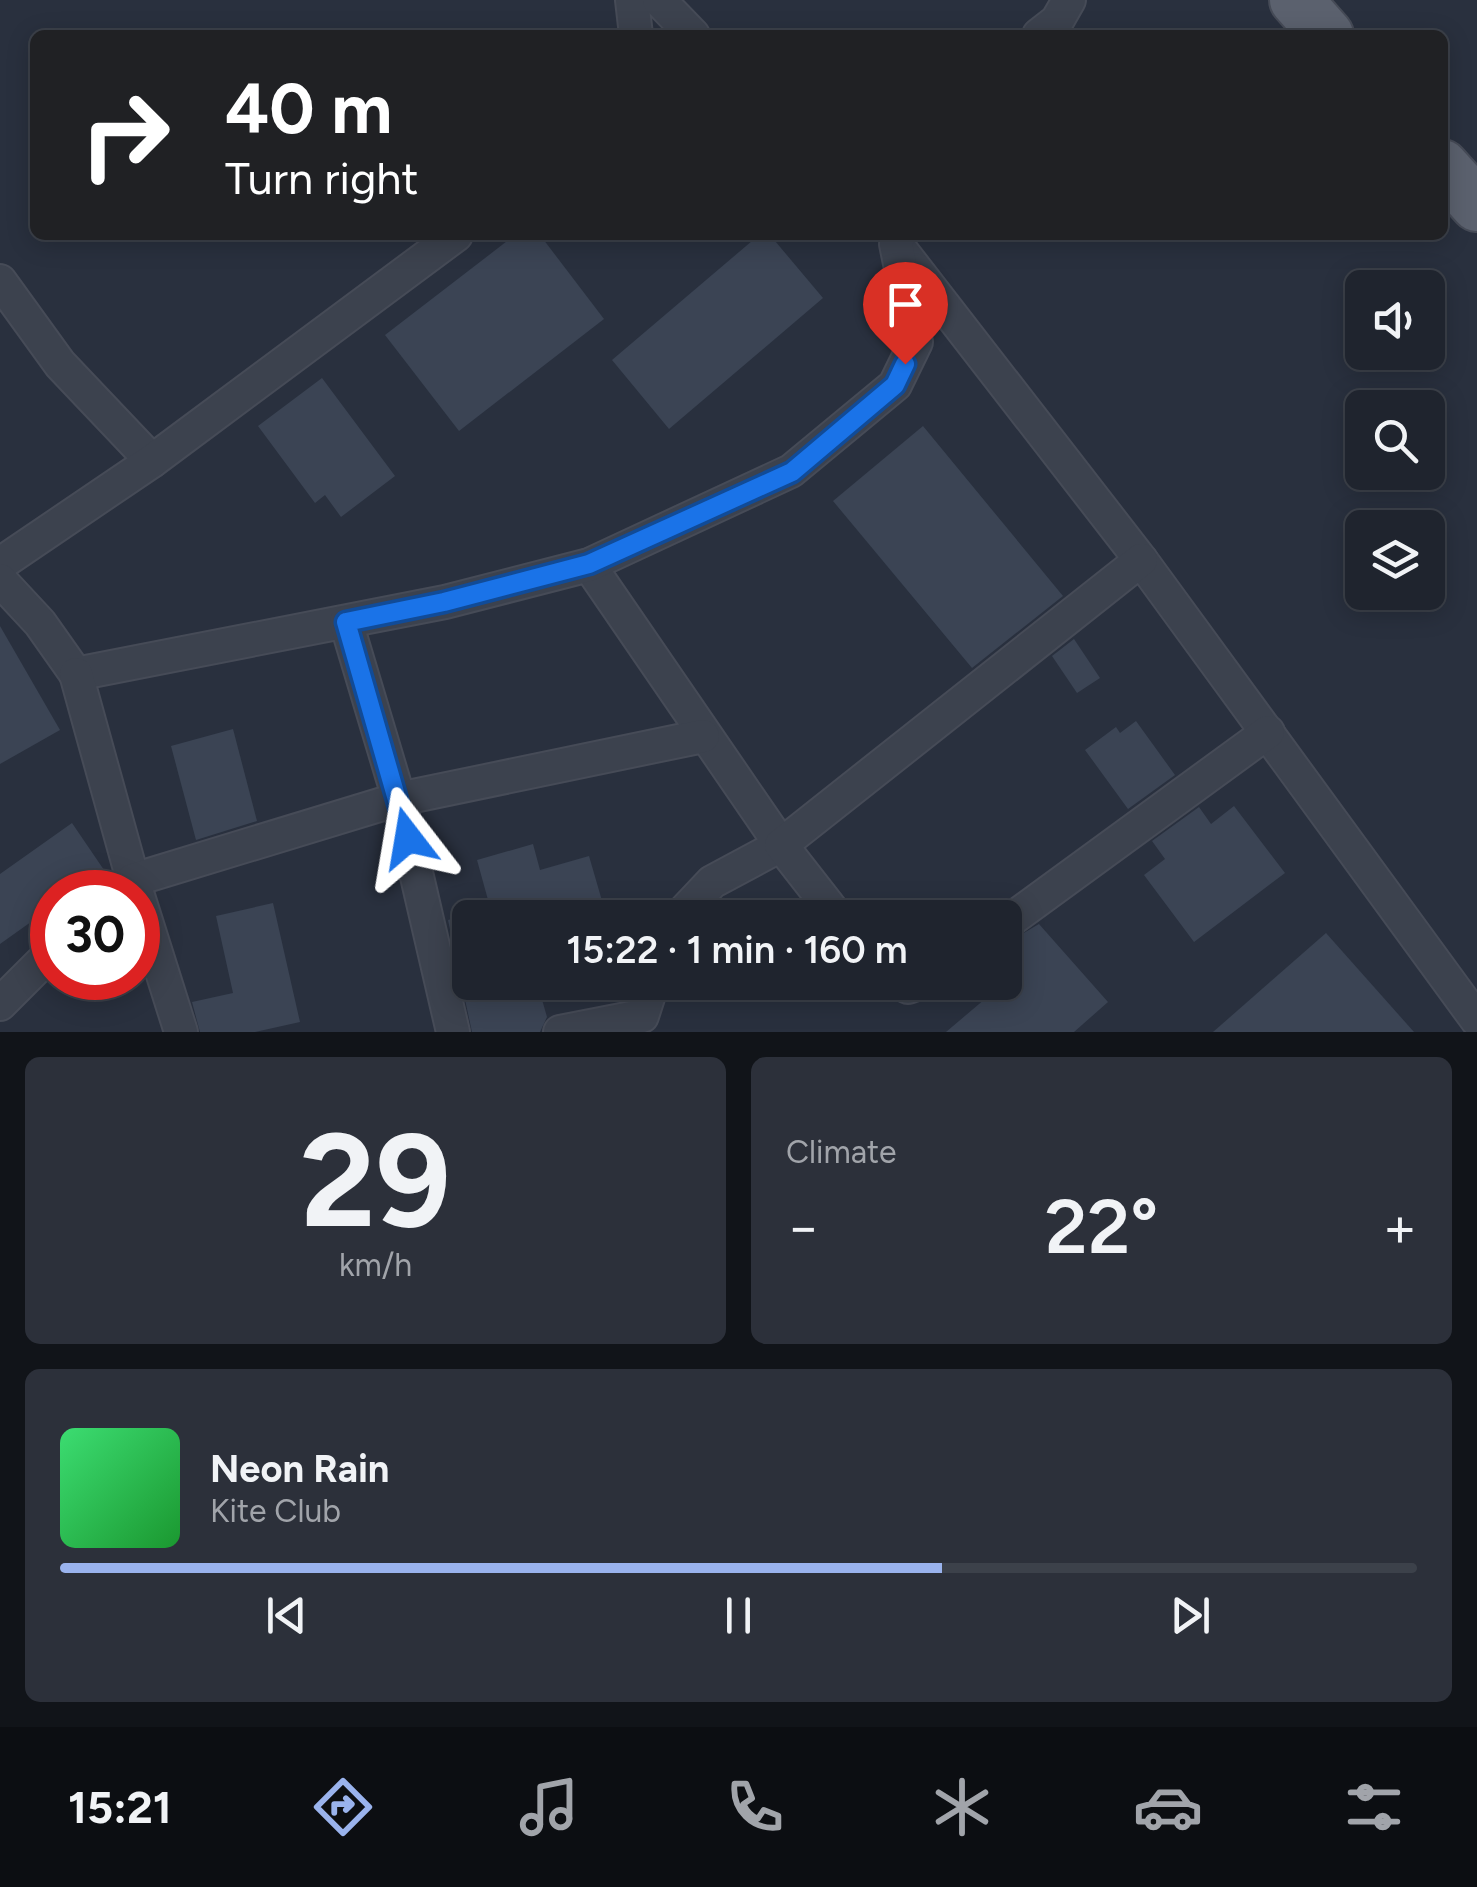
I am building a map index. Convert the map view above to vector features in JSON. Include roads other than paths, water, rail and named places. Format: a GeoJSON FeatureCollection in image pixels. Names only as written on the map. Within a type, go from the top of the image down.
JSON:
{"type":"FeatureCollection","features":[{"type":"Feature","properties":{"kind":"main road"},"geometry":{"type":"LineString","coordinates":[[1296,0],[1323,30]]}},
{"type":"Feature","properties":{"kind":"street"},"geometry":{"type":"LineString","coordinates":[[632,0],[635,30]]}},
{"type":"Feature","properties":{"kind":"street"},"geometry":{"type":"LineString","coordinates":[[659,0],[688,30]]}},
{"type":"Feature","properties":{"kind":"street"},"geometry":{"type":"LineString","coordinates":[[1045,30],[1069,0]]}},
{"type":"Feature","properties":{"kind":"street"},"geometry":{"type":"LineString","coordinates":[[0,564],[152,461],[449,240]]}},
{"type":"Feature","properties":{"kind":"street"},"geometry":{"type":"LineString","coordinates":[[76,674],[444,602],[589,564],[792,472],[895,385],[916,342],[894,240]]}},
{"type":"Feature","properties":{"kind":"street"},"geometry":{"type":"LineString","coordinates":[[896,240],[1141,560],[1477,1023],[1460,1032]]}},
{"type":"Feature","properties":{"kind":"street"},"geometry":{"type":"LineString","coordinates":[[0,281],[60,364],[152,461]]}},
{"type":"Feature","properties":{"kind":"street"},"geometry":{"type":"LineString","coordinates":[[695,900],[712,882],[781,844],[1141,560]]}},
{"type":"Feature","properties":{"kind":"street"},"geometry":{"type":"LineString","coordinates":[[589,564],[703,736],[824,900]]}},
{"type":"Feature","properties":{"kind":"street"},"geometry":{"type":"LineString","coordinates":[[0,580],[40,624],[76,674],[122,870]]}},
{"type":"Feature","properties":{"kind":"street"},"geometry":{"type":"LineString","coordinates":[[346,622],[399,799],[453,1032]]}},
{"type":"Feature","properties":{"kind":"street"},"geometry":{"type":"LineString","coordinates":[[1022,912],[1268,732]]}},
{"type":"Feature","properties":{"kind":"street"},"geometry":{"type":"LineString","coordinates":[[160,875],[399,799],[703,736]]}},
{"type":"Feature","properties":{"kind":"street"},"geometry":{"type":"LineString","coordinates":[[0,1004],[30,974]]}},
{"type":"Feature","properties":{"kind":"street"},"geometry":{"type":"LineString","coordinates":[[160,976],[181,1032]]}},
{"type":"Feature","properties":{"kind":"street"},"geometry":{"type":"LineString","coordinates":[[560,1032],[644,1024]]}}]}
